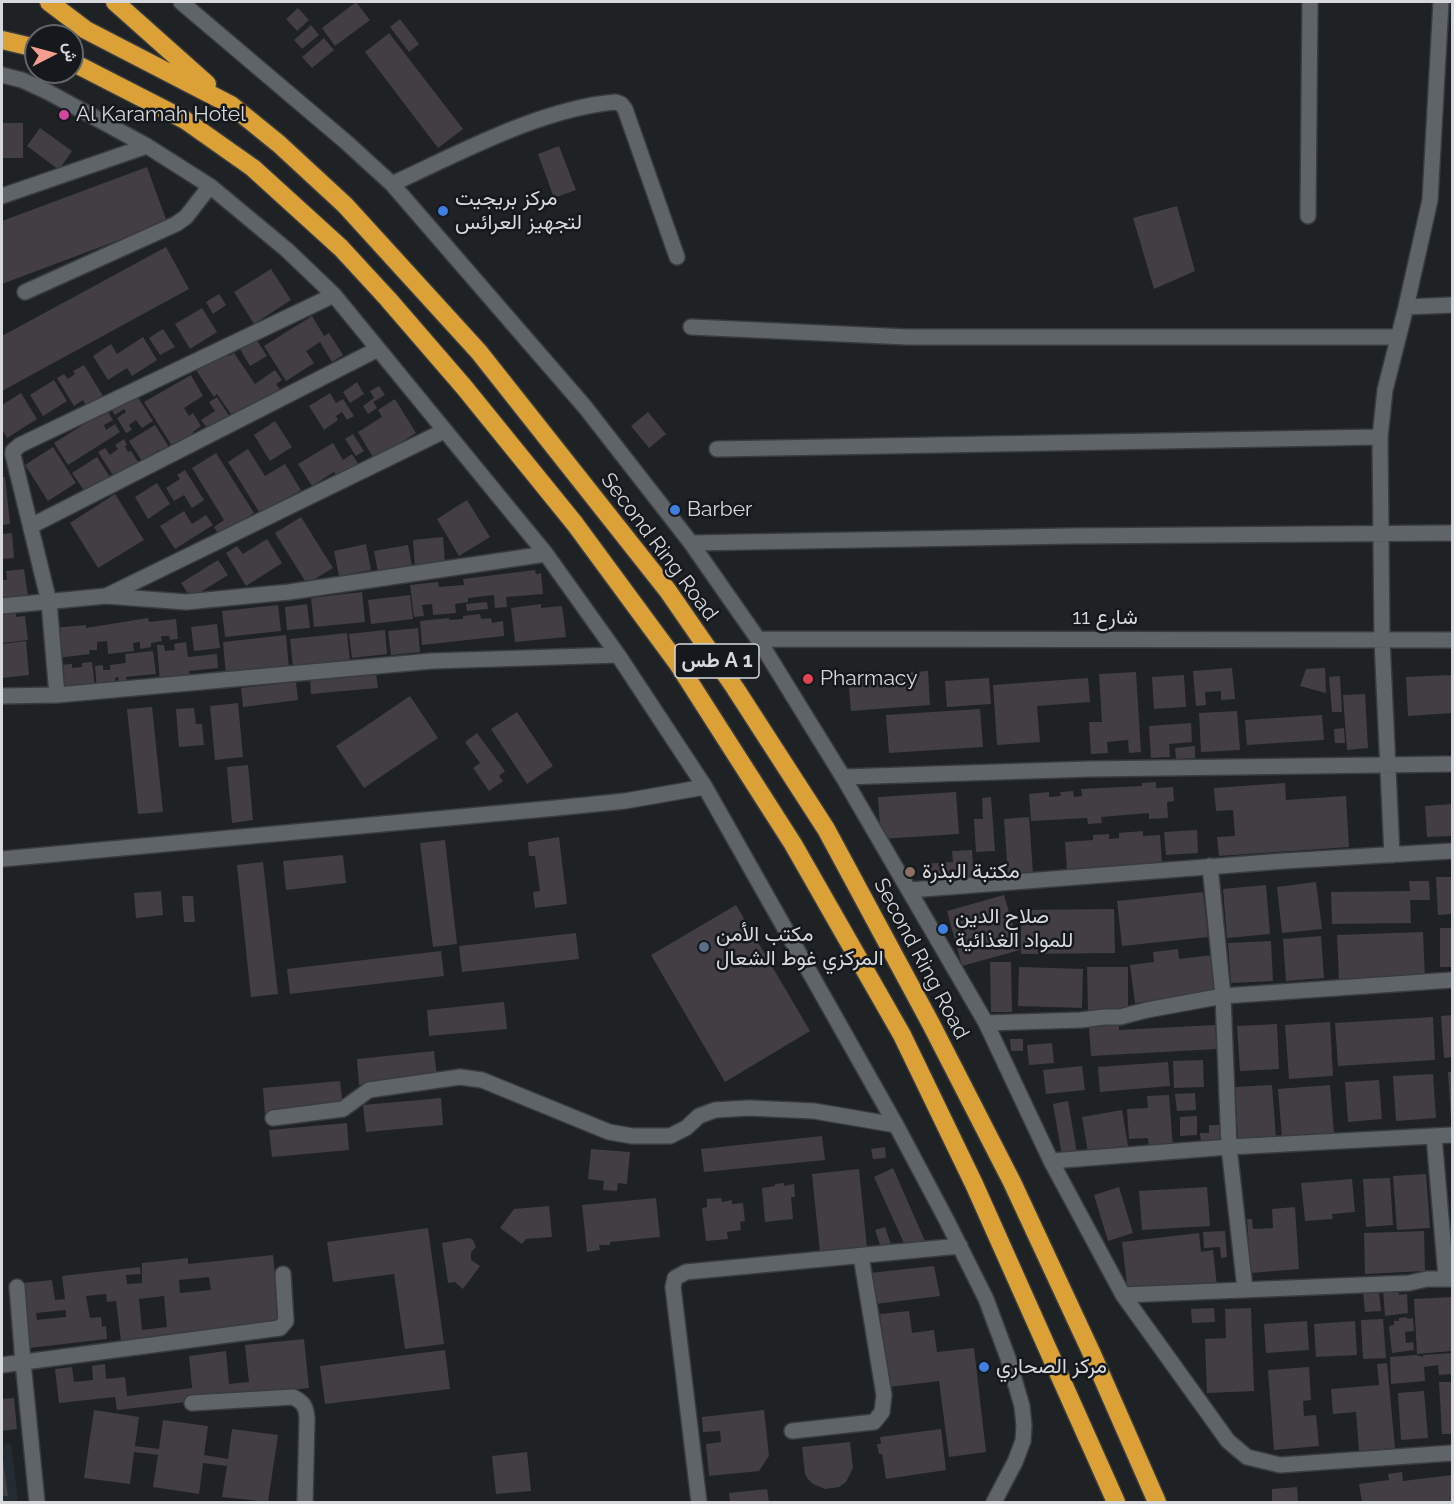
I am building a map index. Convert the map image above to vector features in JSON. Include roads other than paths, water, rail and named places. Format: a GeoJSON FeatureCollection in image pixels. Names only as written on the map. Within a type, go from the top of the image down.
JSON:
{"type":"FeatureCollection","features":[{"type":"Feature","properties":{"kind":"highway","name":"Second Ring Road"},"geometry":{"type":"LineString","coordinates":[[49,2],[86,30],[231,105],[279,144],[345,205],[479,352],[668,591],[735,687],[826,829],[931,1024],[1012,1182],[1092,1354],[1157,1503]]}},
{"type":"Feature","properties":{"kind":"highway"},"geometry":{"type":"LineString","coordinates":[[115,2],[231,105]]}},
{"type":"Feature","properties":{"kind":"highway"},"geometry":{"type":"LineString","coordinates":[[2,40],[24,45]]}},
{"type":"Feature","properties":{"kind":"highway","name":"طس A 1"},"geometry":{"type":"LineString","coordinates":[[84,68],[195,127],[254,168],[341,248],[388,298],[575,524],[678,663],[793,844],[902,1035],[974,1184],[1116,1503]]}},
{"type":"Feature","properties":{"kind":"street"},"geometry":{"type":"LineString","coordinates":[[181,2],[392,184],[585,407],[691,543],[758,639],[910,890],[986,1023],[1051,1161],[1123,1295],[1228,1441],[1247,1457],[1280,1465],[1452,1453]]}},
{"type":"Feature","properties":{"kind":"street"},"geometry":{"type":"LineString","coordinates":[[1308,216],[1310,2]]}},
{"type":"Feature","properties":{"kind":"street"},"geometry":{"type":"LineString","coordinates":[[1392,855],[1382,640],[1380,437],[1385,390],[1430,200],[1441,2]]}},
{"type":"Feature","properties":{"kind":"street"},"geometry":{"type":"LineString","coordinates":[[2,75],[22,80],[48,92],[147,146],[210,186],[262,228],[334,295],[546,554],[618,656],[705,787],[896,1125],[986,1299],[1008,1358],[1022,1407],[1024,1426],[1023,1441],[1015,1462],[994,1503]]}},
{"type":"Feature","properties":{"kind":"street"},"geometry":{"type":"LineString","coordinates":[[392,184],[468,148],[540,119],[616,102],[625,109],[677,257]]}},
{"type":"Feature","properties":{"kind":"street"},"geometry":{"type":"LineString","coordinates":[[2,196],[147,146]]}},
{"type":"Feature","properties":{"kind":"street"},"geometry":{"type":"LineString","coordinates":[[25,292],[176,224],[186,217],[210,186]]}},
{"type":"Feature","properties":{"kind":"street"},"geometry":{"type":"LineString","coordinates":[[57,695],[49,602],[13,455],[16,448],[334,295]]}},
{"type":"Feature","properties":{"kind":"street"},"geometry":{"type":"LineString","coordinates":[[1406,307],[1452,305]]}},
{"type":"Feature","properties":{"kind":"street"},"geometry":{"type":"LineString","coordinates":[[692,327],[907,337],[1398,337]]}},
{"type":"Feature","properties":{"kind":"street"},"geometry":{"type":"LineString","coordinates":[[31,526],[378,349]]}},
{"type":"Feature","properties":{"kind":"street"},"geometry":{"type":"LineString","coordinates":[[106,596],[444,431]]}},
{"type":"Feature","properties":{"kind":"street"},"geometry":{"type":"LineString","coordinates":[[717,449],[1380,437]]}},
{"type":"Feature","properties":{"kind":"street"},"geometry":{"type":"LineString","coordinates":[[691,543],[1072,536],[1452,533]]}},
{"type":"Feature","properties":{"kind":"street"},"geometry":{"type":"LineString","coordinates":[[2,606],[106,596],[186,602],[289,592],[546,554]]}},
{"type":"Feature","properties":{"kind":"street","name":"شارع 11"},"geometry":{"type":"LineString","coordinates":[[758,639],[1452,640]]}},
{"type":"Feature","properties":{"kind":"street"},"geometry":{"type":"LineString","coordinates":[[2,696],[57,695],[432,661],[618,656]]}},
{"type":"Feature","properties":{"kind":"street"},"geometry":{"type":"LineString","coordinates":[[843,777],[1101,769],[1452,764]]}},
{"type":"Feature","properties":{"kind":"street"},"geometry":{"type":"LineString","coordinates":[[2,859],[625,801],[705,787]]}},
{"type":"Feature","properties":{"kind":"street"},"geometry":{"type":"LineString","coordinates":[[910,890],[1210,866],[1452,851]]}},
{"type":"Feature","properties":{"kind":"street"},"geometry":{"type":"LineString","coordinates":[[1210,866],[1223,996],[1228,1147],[1245,1289]]}},
{"type":"Feature","properties":{"kind":"street"},"geometry":{"type":"LineString","coordinates":[[986,1023],[1120,1017],[1223,996],[1452,980]]}},
{"type":"Feature","properties":{"kind":"street"},"geometry":{"type":"LineString","coordinates":[[273,1118],[343,1108],[369,1090],[460,1077],[482,1080],[609,1132],[632,1136],[670,1136],[686,1128],[699,1116],[715,1110],[749,1108],[814,1111],[896,1125]]}},
{"type":"Feature","properties":{"kind":"street"},"geometry":{"type":"LineString","coordinates":[[1051,1161],[1228,1147],[1452,1135]]}},
{"type":"Feature","properties":{"kind":"street"},"geometry":{"type":"LineString","coordinates":[[1123,1295],[1408,1283],[1449,1278],[1446,1214],[1434,1136]]}},
{"type":"Feature","properties":{"kind":"street"},"geometry":{"type":"LineString","coordinates":[[699,1503],[673,1287],[675,1278],[686,1272],[960,1246]]}},
{"type":"Feature","properties":{"kind":"street"},"geometry":{"type":"LineString","coordinates":[[792,1431],[874,1422],[882,1412],[885,1395],[861,1256]]}},
{"type":"Feature","properties":{"kind":"street"},"geometry":{"type":"LineString","coordinates":[[2,1365],[280,1328],[286,1321],[283,1274]]}},
{"type":"Feature","properties":{"kind":"street"},"geometry":{"type":"LineString","coordinates":[[17,1287],[37,1503]]}},
{"type":"Feature","properties":{"kind":"street"},"geometry":{"type":"LineString","coordinates":[[192,1403],[293,1397],[301,1401],[306,1408],[305,1503]]}},
{"type":"Feature","properties":{"kind":"place","name":"Al Karamah Hotel"},"geometry":{"type":"Point","coordinates":[64,115]}},
{"type":"Feature","properties":{"kind":"place","name":"مركز بريجيت لتجهيز العرائس"},"geometry":{"type":"Point","coordinates":[443,211]}},
{"type":"Feature","properties":{"kind":"place","name":"Barber"},"geometry":{"type":"Point","coordinates":[675,510]}},
{"type":"Feature","properties":{"kind":"place","name":"Pharmacy"},"geometry":{"type":"Point","coordinates":[808,679]}},
{"type":"Feature","properties":{"kind":"place","name":"مكتبة البذرة"},"geometry":{"type":"Point","coordinates":[910,872]}},
{"type":"Feature","properties":{"kind":"place","name":"صلاح الدين للمواد الغذائية"},"geometry":{"type":"Point","coordinates":[943,929]}},
{"type":"Feature","properties":{"kind":"place","name":"مكتب الأمن المركزي غوط الشعال"},"geometry":{"type":"Point","coordinates":[704,947]}},
{"type":"Feature","properties":{"kind":"place","name":"مركز الصحاري"},"geometry":{"type":"Point","coordinates":[984,1367]}}]}
